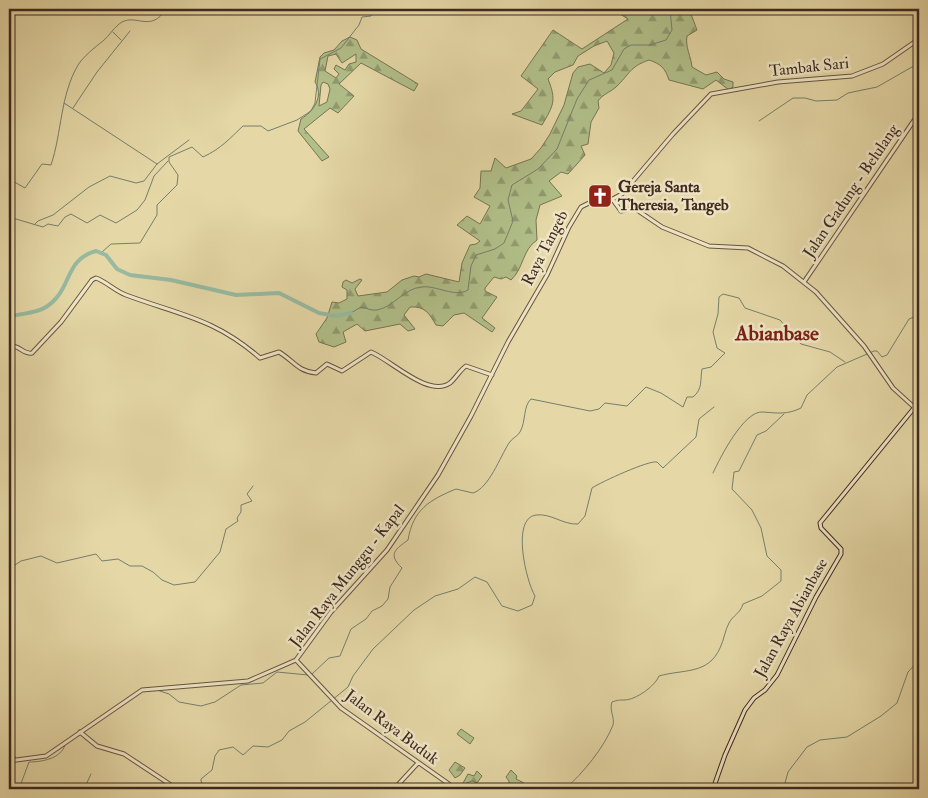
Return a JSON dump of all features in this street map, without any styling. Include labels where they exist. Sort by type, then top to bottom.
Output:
[{"type":"street","name":"Tambak Sari","points":[[613,200],[626,190],[710,95],[783,81],[852,76],[883,64],[918,41]]},
{"type":"street","name":"Jalan Gadung - Belulang","points":[[804,282],[919,114]]},
{"type":"street","points":[[613,200],[622,211],[634,208],[661,227],[706,244],[748,248],[759,252],[804,282],[815,290],[869,353],[893,388],[914,408]]},
{"type":"street","name":"Raya Tangeb","points":[[485,390],[508,342],[547,275],[578,211],[586,204],[613,200]]},
{"type":"street","points":[[9,346],[32,353],[61,322],[92,280],[96,278],[126,295],[205,322],[237,339],[260,358],[279,352],[294,366],[313,373],[327,364],[342,371],[371,352],[398,368],[406,376],[438,386],[450,382],[466,366],[492,375]]},
{"type":"street","name":"Jalan Raya Munggu - Kapal","points":[[9,761],[42,758],[142,690],[248,681],[296,660],[334,608],[375,565],[391,544],[452,452],[485,390]]},
{"type":"street","name":"Jalan Raya Abianbase","points":[[713,789],[731,741],[750,704],[777,675],[817,595],[839,558],[841,549],[821,528],[820,523],[919,402]]},
{"type":"street","name":"Jalan Raya Buduk","points":[[296,660],[338,705],[456,789]]},
{"type":"street","points":[[80,732],[97,746],[124,754],[177,789]]},
{"type":"street","points":[[9,755],[15,760]]},
{"type":"street","points":[[9,755],[9,761]]},
{"type":"street","points":[[394,789],[418,763]]},
{"type":"green space","points":[[612,9],[689,9],[697,30],[687,36],[692,67],[706,75],[717,72],[724,79],[733,82],[733,87],[729,90],[716,80],[703,89],[669,80],[662,67],[649,60],[633,68],[616,87],[598,101],[599,108],[591,122],[588,144],[581,146],[585,155],[568,174],[561,172],[549,181],[562,196],[540,205],[536,220],[537,240],[528,249],[511,280],[506,277],[501,279],[494,277],[485,288],[485,291],[497,297],[482,318],[495,328],[492,332],[464,313],[454,315],[443,326],[436,325],[429,314],[423,309],[410,307],[404,315],[415,329],[408,331],[400,324],[365,331],[357,324],[343,332],[346,342],[334,347],[319,342],[316,334],[327,318],[332,302],[339,303],[347,299],[347,290],[342,287],[343,282],[346,280],[352,283],[360,279],[362,280],[355,289],[358,296],[387,292],[402,280],[426,274],[459,282],[462,263],[470,245],[480,241],[457,225],[467,216],[480,224],[490,206],[474,197],[480,188],[481,171],[491,171],[495,158],[506,168],[531,159],[550,134],[564,105],[573,73],[578,67],[590,64],[604,73],[611,65],[614,53],[607,41],[594,46],[578,56],[573,65],[555,72],[548,79],[553,98],[549,113],[542,125],[512,114],[521,111],[538,89],[521,76],[553,30],[582,49],[628,19]]},
{"type":"green space","points":[[350,37],[357,40],[361,49],[418,84],[414,91],[361,63],[339,84],[354,96],[338,113],[330,108],[304,129],[329,157],[322,161],[298,131],[301,119],[310,112],[318,98],[318,87],[315,82],[320,57],[324,53],[334,50],[342,41]],"holes":[[[336,54],[342,63],[356,54],[356,62],[349,64],[345,70],[336,65],[334,69],[339,74],[336,78],[325,71],[328,56]],[[323,82],[328,84],[330,89],[327,102],[319,106]]]},
{"type":"green space","points":[[461,729],[474,738],[470,744],[457,734]]},
{"type":"green space","points":[[455,762],[465,768],[455,778],[449,770]]},
{"type":"green space","points":[[511,770],[517,776],[516,779],[524,783],[520,789],[509,789],[509,781],[506,777]]},
{"type":"green space","points":[[477,771],[482,776],[477,783],[472,781],[462,785],[468,774],[474,776]]},
{"type":"waterway","points":[[9,179],[25,188],[42,164],[51,165],[64,102],[72,77],[83,59],[122,22],[128,20],[149,22],[155,20],[166,9]]},
{"type":"waterway","points":[[102,252],[111,244],[140,243],[157,215],[157,205],[177,185],[178,175],[169,162],[169,157],[192,147],[203,157],[220,147],[243,126],[261,126],[268,131],[297,120],[311,111],[315,103],[320,59],[341,48],[359,25],[362,17],[371,16],[374,9]]},
{"type":"waterway","points":[[351,313],[361,307],[373,310],[383,308],[416,288],[427,287],[457,293],[468,290],[471,266],[476,255],[495,249],[504,243],[513,221],[508,200],[512,185],[538,169],[557,149],[577,99],[589,80],[612,70],[624,49],[631,45],[650,45],[666,40],[672,30],[670,9]]},
{"type":"waterway","points":[[73,108],[97,72],[130,31]]},
{"type":"waterway","points":[[113,32],[121,40]]},
{"type":"waterway","points":[[759,121],[793,98],[805,98],[816,101],[837,100],[848,93],[877,87],[919,63]]},
{"type":"waterway","points":[[64,103],[157,164]]},
{"type":"waterway","points":[[34,225],[38,221],[53,215],[89,187],[110,176],[136,183],[144,181],[157,164],[189,140]]},
{"type":"waterway","points":[[9,217],[43,227],[48,224],[58,226],[65,217],[71,214],[87,223],[100,215],[116,223],[137,210],[145,200],[154,176],[168,161]]},
{"type":"waterway","points":[[9,317],[37,311],[46,307],[61,292],[78,261],[85,255],[96,251],[106,255],[117,269],[130,275],[171,280],[236,295],[279,293],[319,313],[336,316],[351,313]]},
{"type":"waterway","points":[[312,674],[329,658],[340,656],[351,629],[366,619],[372,611],[382,606],[388,599],[390,587],[402,568],[395,559],[395,552],[408,540],[414,521],[424,507],[438,497],[456,489],[473,493],[479,490],[489,479],[509,443],[520,432],[528,402],[531,399],[590,411],[599,409],[605,403],[627,406],[646,387],[661,393],[683,407],[687,397],[693,397],[698,391],[702,369],[711,367],[725,353],[717,348],[713,332],[718,314],[719,297],[723,294],[739,298],[745,308],[780,320],[801,344],[830,352],[845,362]]},
{"type":"waterway","points":[[713,473],[741,426],[756,413],[787,413],[801,408],[807,395],[837,367],[874,351],[877,351],[882,357],[887,355],[909,319],[914,317],[919,320]]},
{"type":"waterway","points":[[202,789],[201,779],[212,770],[215,756],[219,750],[233,747],[243,755],[253,746],[268,747],[282,740],[289,731],[305,722],[348,687],[353,676],[373,649],[414,610],[435,596],[458,589],[475,577],[487,582],[502,606],[518,611],[532,605],[535,596],[525,565],[522,538],[528,519],[541,515],[567,523],[578,524],[585,516],[592,488],[652,462],[657,462],[663,468],[696,437],[699,419],[714,407]]},
{"type":"waterway","points":[[565,789],[592,760],[609,734],[613,725],[612,702],[634,698],[654,684],[659,676],[694,670],[709,663],[720,648],[729,623],[743,604],[762,596],[781,581],[781,570],[767,556],[761,528],[752,510],[732,489],[734,472],[739,471],[757,435],[766,431],[784,414]]},
{"type":"waterway","points":[[9,569],[21,561],[41,556],[57,563],[96,554],[102,561],[118,559],[130,566],[142,566],[162,580],[174,585],[195,582],[220,552],[226,529],[238,521],[237,518],[241,512],[241,505],[252,501],[247,494],[253,486]]},
{"type":"waterway","points":[[787,789],[785,783],[788,772],[807,747],[820,740],[847,737],[881,716],[897,703],[908,672],[919,660]]},
{"type":"waterway","points":[[157,690],[169,694],[179,702],[201,706],[215,702],[241,685],[263,683],[277,672],[308,675]]},
{"type":"waterway","points":[[19,789],[29,762],[55,757],[63,750],[65,745]]},
{"type":"waterway","points":[[84,789],[91,774]]},
{"type":"place","name":"Gereja Santa Theresia, Tangeb","points":[[600,196]]},
{"type":"district","name":"Abianbase","points":[[777,333]]}]
